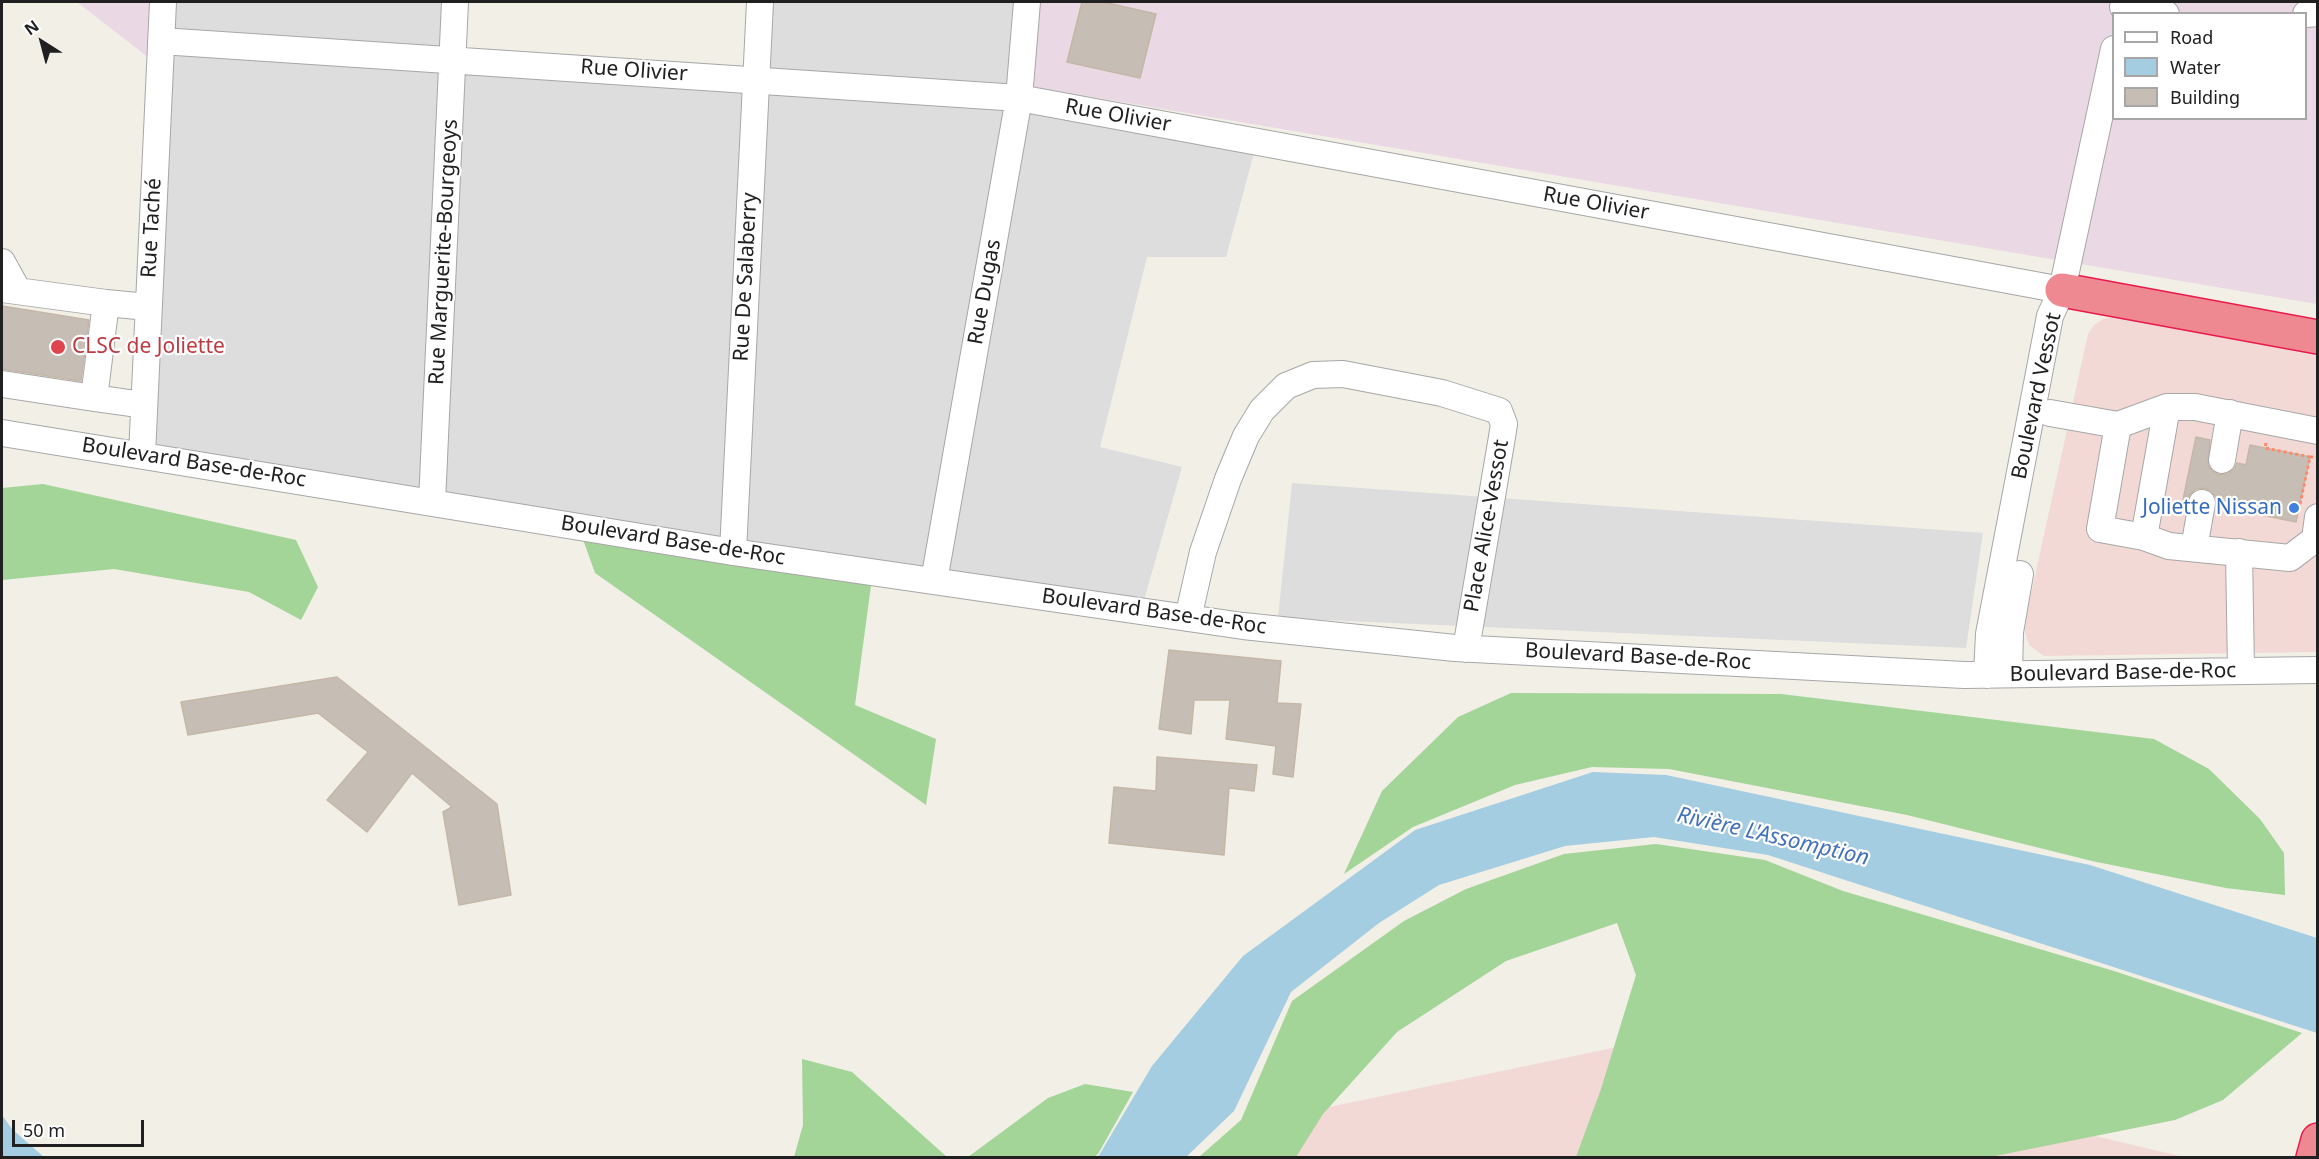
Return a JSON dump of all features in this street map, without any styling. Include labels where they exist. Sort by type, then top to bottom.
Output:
[{"type":"highway","points":[[2062,290],[2318,337]]},
{"type":"highway","points":[[2313,1158],[2318,1140]]},
{"type":"street","name":"Rue Taché","points":[[142,455],[163,2]]},
{"type":"street","name":"Rue Marguerite-Bourgeoys","points":[[432,502],[455,2]]},
{"type":"street","name":"Rue De Salaberry","points":[[733,552],[760,2]]},
{"type":"street","name":"Rue Dugas","points":[[934,580],[1019,98],[1027,2]]},
{"type":"street","points":[[2120,7],[2153,12]]},
{"type":"street","name":"Rue Olivier","points":[[161,41],[1019,98],[2062,290]]},
{"type":"street","points":[[2062,290],[2112,58]]},
{"type":"street","points":[[2,262],[10,290],[148,307]]},
{"type":"street","name":"Boulevard Vessot","points":[[1998,674],[2012,616],[2068,318],[2062,290]]},
{"type":"street","name":"Boulevard Vessot","points":[[1998,674],[1989,634],[2050,316],[2062,290]]},
{"type":"street","points":[[94,398],[106,303]]},
{"type":"street","name":"Place Alice-Vessot","points":[[1188,618],[1203,552],[1228,479],[1246,436],[1262,410],[1286,386],[1313,375],[1343,374],[1442,393],[1499,411],[1504,424],[1466,649]]},
{"type":"street","points":[[2,384],[144,405]]},
{"type":"street","points":[[2050,413],[2118,425],[2167,406],[2195,406],[2318,431]]},
{"type":"street","points":[[2144,537],[2167,406]]},
{"type":"street","points":[[2222,460],[2230,413]]},
{"type":"street","points":[[2118,425],[2100,529],[2144,537],[2169,546],[2290,558],[2315,539],[2308,512]]},
{"type":"street","name":"Boulevard Base-de-Roc","points":[[2,433],[733,552],[1243,626],[1466,649],[1918,673],[2318,670]]},
{"type":"street","points":[[2194,548],[2202,503]]},
{"type":"street","points":[[2239,552],[2241,671]]},
{"type":"path","points":[[2265,448],[2318,457]]},
{"type":"path","points":[[2308,512],[2310,457]]},
{"type":"shaded area","points":[[77,2],[152,2],[149,58]]},
{"type":"shaded area","points":[[154,2],[456,2],[453,59],[755,78],[760,2],[1025,2],[1015,99],[1257,142],[1226,257],[1147,257],[1100,447],[1182,467],[1138,621],[144,459]]},
{"type":"shaded area","points":[[1039,2],[2317,2],[2317,304],[1033,87]]},
{"type":"shaded area","points":[[2132,317],[2317,356],[2317,652],[2044,656],[2029,645],[2025,632],[2026,617],[2088,334],[2094,325],[2103,319]]},
{"type":"shaded area","points":[[1292,483],[1983,533],[1966,648],[1278,618]]},
{"type":"shaded area","points":[[1670,1036],[2184,1157],[1275,1158],[1310,1111]]},
{"type":"green space","points":[[43,484],[296,540],[318,587],[301,620],[249,592],[114,569],[2,580],[2,488]]},
{"type":"green space","points":[[580,531],[872,578],[855,705],[936,739],[926,805],[595,573]]},
{"type":"green space","points":[[1511,693],[1781,694],[2154,739],[2209,769],[2260,819],[2284,853],[2285,895],[2226,888],[2092,861],[1907,815],[1669,769],[1592,767],[1515,785],[1413,827],[1344,874],[1382,791],[1458,717]]},
{"type":"green space","points":[[1656,844],[1765,860],[1843,891],[2114,971],[2302,1033],[2223,1100],[2175,1120],[1990,1157],[1576,1157],[1601,1089],[1636,975],[1617,923],[1506,961],[1397,1032],[1323,1114],[1296,1157],[1199,1157],[1241,1120],[1292,1001],[1404,921],[1466,889],[1564,854]]},
{"type":"green space","points":[[802,1059],[852,1072],[947,1157],[794,1157],[803,1125]]},
{"type":"green space","points":[[1085,1084],[1133,1092],[1098,1154],[1094,1157],[968,1157],[1048,1098]]},
{"type":"water","name":"Rivière L'Assomption","points":[[1593,772],[1666,775],[2090,865],[2317,938],[2317,1033],[1768,855],[1654,837],[1565,846],[1439,885],[1379,923],[1291,992],[1234,1111],[1186,1157],[1098,1157],[1152,1066],[1243,956],[1415,830]]},
{"type":"water","points":[[2,1115],[12,1129],[44,1157],[2,1157]]},
{"type":"building","points":[[1082,2],[1103,2],[1156,14],[1140,78],[1067,62]]},
{"type":"building","name":"CLSC de Joliette","points":[[2,306],[89,320],[81,381],[2,369]]},
{"type":"building","points":[[2196,437],[2210,440],[2208,465],[2219,475],[2228,474],[2237,463],[2246,465],[2250,445],[2310,457],[2296,522],[2217,506],[2216,497],[2205,488],[2196,489],[2187,501],[2183,500]]},
{"type":"building","points":[[1169,650],[1281,661],[1277,703],[1301,704],[1293,777],[1273,774],[1276,746],[1226,739],[1230,700],[1194,700],[1191,734],[1159,729]]},
{"type":"building","points":[[337,677],[497,804],[511,895],[459,905],[443,812],[452,807],[412,773],[367,832],[327,800],[368,752],[318,713],[188,735],[181,702]]},
{"type":"building","points":[[1157,757],[1257,765],[1254,791],[1229,788],[1224,855],[1109,843],[1114,787],[1156,791]]},
{"type":"place","name":"CLSC de Joliette","points":[[58,347]]},
{"type":"place","name":"Joliette Nissan","points":[[2294,508]]}]
